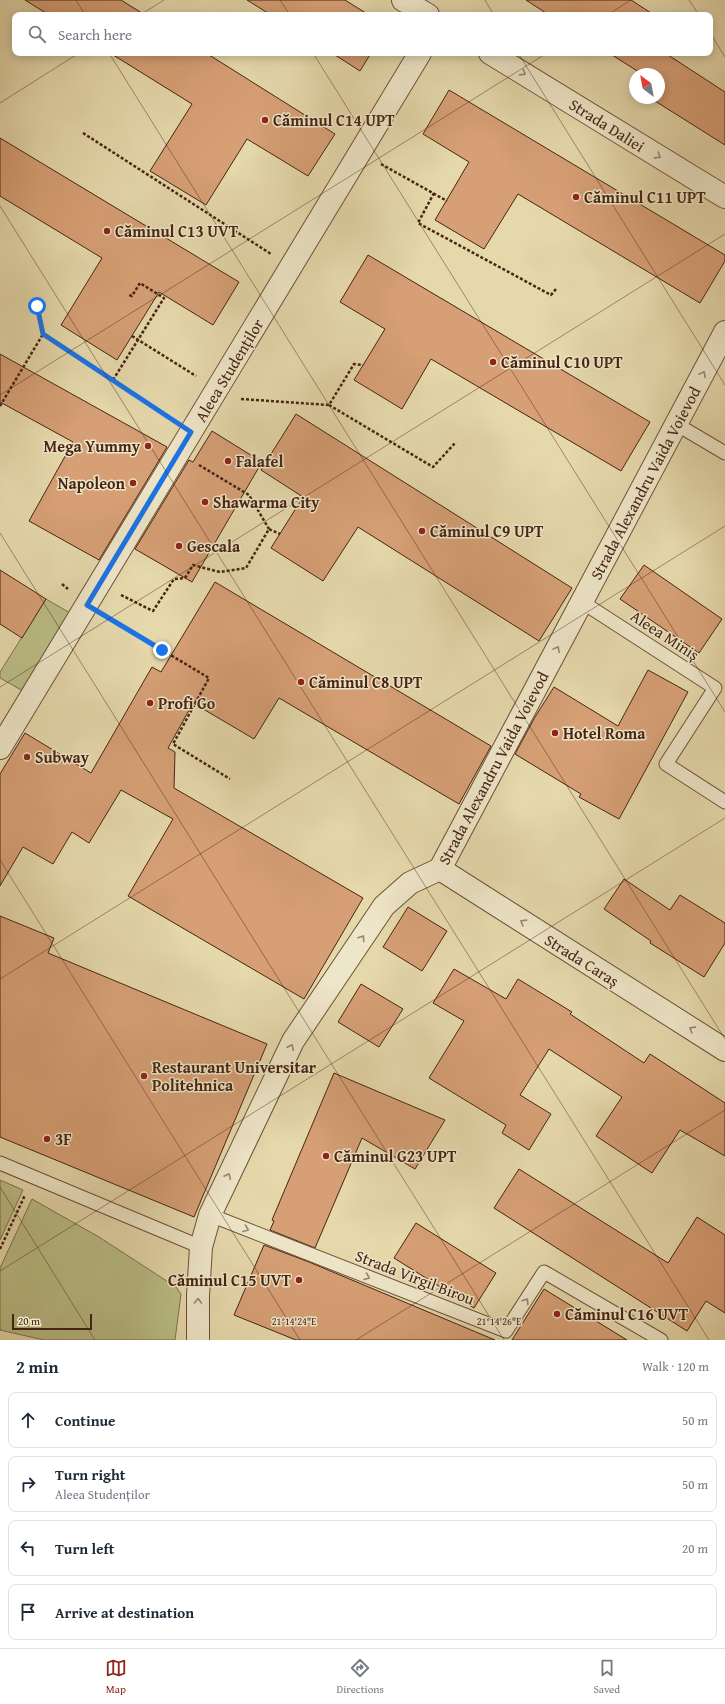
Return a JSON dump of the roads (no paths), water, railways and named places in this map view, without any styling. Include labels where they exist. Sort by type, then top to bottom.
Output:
[{"type":"street","points":[[403,0],[423,12]]},
{"type":"street","name":"Aleea Studenților","points":[[0,748],[418,56]]},
{"type":"street","name":"Strada Daliei","points":[[495,56],[725,197]]},
{"type":"street","name":"Strada Alexandru Vaida Voievod","points":[[198,1340],[198,1296],[201,1247],[210,1215],[293,1041],[384,906],[410,883],[440,869],[725,332]]},
{"type":"street","name":"Strada Caraș","points":[[440,869],[725,1050]]},
{"type":"lane","points":[[676,424],[725,453]]},
{"type":"lane","name":"Aleea Miniș","points":[[582,602],[715,688],[666,764],[725,802]]},
{"type":"lane","points":[[0,1163],[201,1247]]},
{"type":"lane","name":"Strada Virgil Birou","points":[[210,1215],[506,1331],[544,1272],[660,1340]]},
{"type":"place","name":"Căminul C14 UPT","points":[[265,120]]},
{"type":"place","name":"Căminul C11 UPT","points":[[576,197]]},
{"type":"place","name":"Căminul C13 UVT","points":[[107,231]]},
{"type":"place","name":"Căminul C10 UPT","points":[[493,362]]},
{"type":"place","name":"Mega Yummy","points":[[148,446]]},
{"type":"place","name":"Falafel","points":[[228,461]]},
{"type":"place","name":"Napoleon","points":[[133,483]]},
{"type":"place","name":"Shawarma City","points":[[205,502]]},
{"type":"place","name":"Căminul C9 UPT","points":[[422,531]]},
{"type":"place","name":"Gescala","points":[[179,546]]},
{"type":"place","name":"Căminul C8 UPT","points":[[301,682]]},
{"type":"place","name":"Profi Go","points":[[150,703]]},
{"type":"place","name":"Hotel Roma","points":[[555,733]]},
{"type":"place","name":"Subway","points":[[27,757]]},
{"type":"place","name":"Restaurant Universitar Politehnica","points":[[144,1076]]},
{"type":"place","name":"3F","points":[[47,1139]]},
{"type":"place","name":"Căminul G23 UPT","points":[[326,1156]]},
{"type":"place","name":"Căminul C15 UVT","points":[[299,1280]]},
{"type":"place","name":"Căminul C16 UVT","points":[[557,1314]]}]
